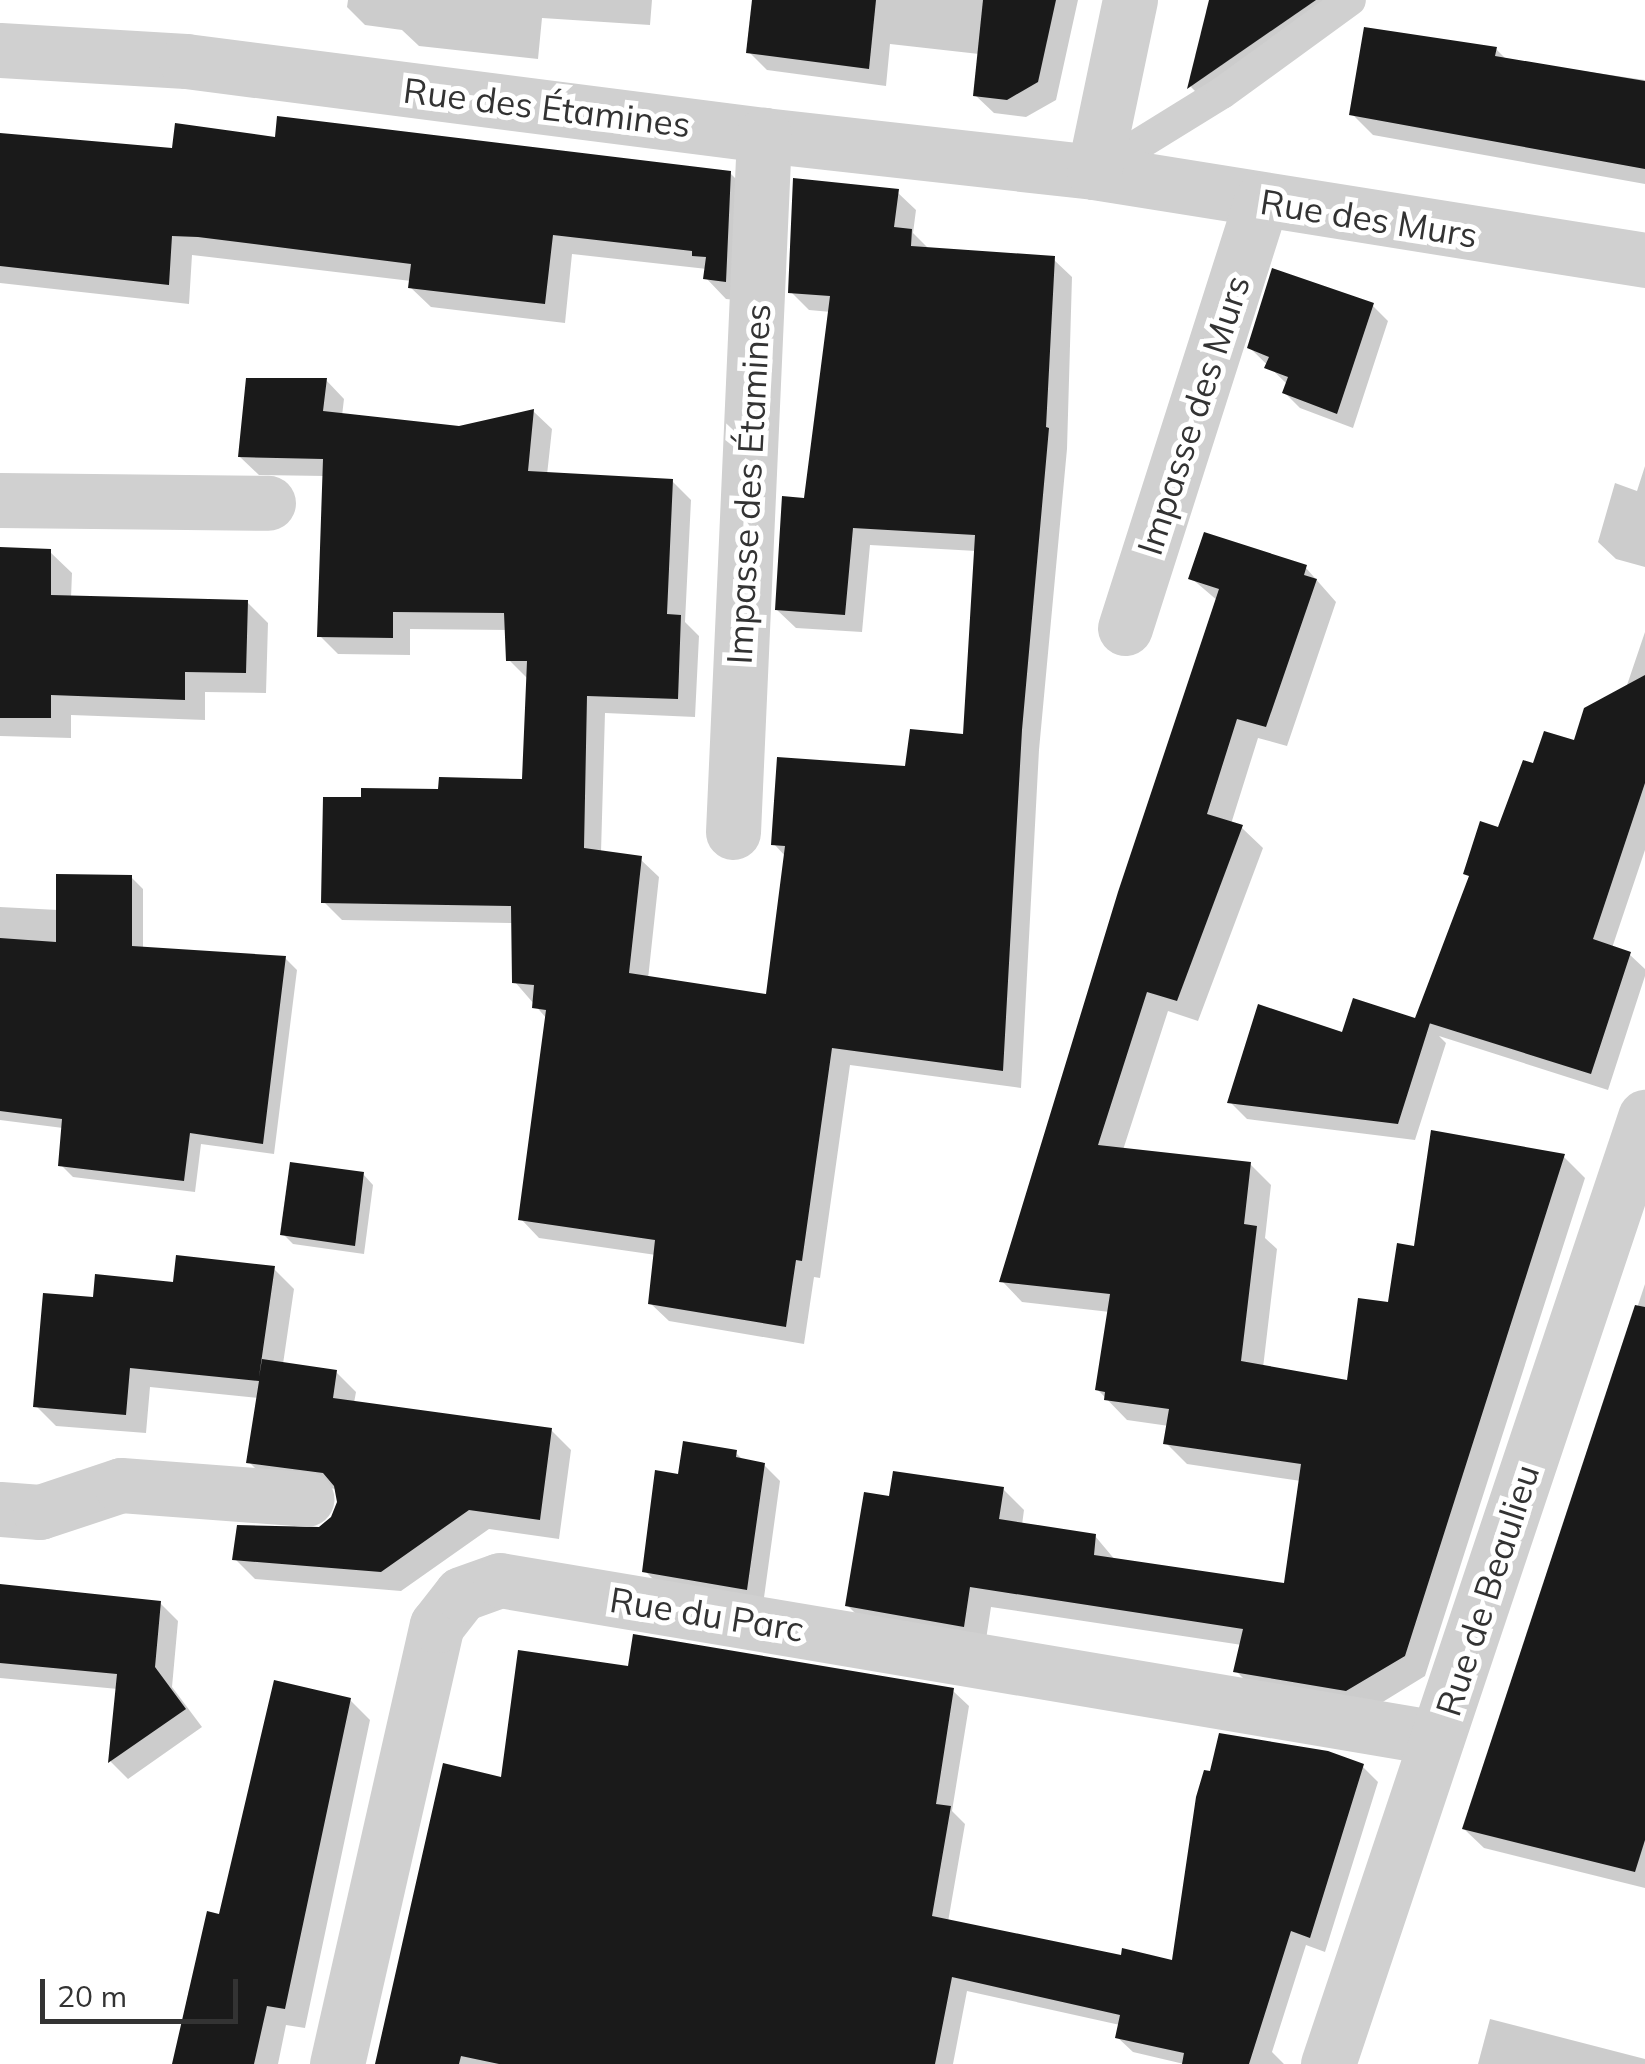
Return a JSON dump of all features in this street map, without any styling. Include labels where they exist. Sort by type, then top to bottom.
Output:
[{"type":"street","points":[[1094,172],[1130,0]]},
{"type":"street","name":"Rue des Étamines","points":[[0,50],[186,61],[764,136],[1094,172]]},
{"type":"street","name":"Impasse des Étamines","points":[[733,832],[764,136]]},
{"type":"street","name":"Rue des Murs","points":[[1094,172],[1645,260]]},
{"type":"street","name":"Impasse des Murs","points":[[1125,628],[1261,201]]},
{"type":"street","points":[[0,500],[268,503]]},
{"type":"street","name":"Rue de Beaulieu","points":[[1328,2064],[1645,1117]]},
{"type":"street","points":[[0,1510],[40,1512],[121,1485],[306,1499]]},
{"type":"street","name":"Rue du Parc","points":[[337,2064],[437,1625],[460,1594],[500,1580],[1437,1738]]},
{"type":"lane","points":[[1094,172],[1222,93],[1350,0]]},
{"type":"building","points":[[752,0],[876,0],[869,69],[746,53]]},
{"type":"building","points":[[983,0],[1056,0],[1038,82],[1007,100],[973,96]]},
{"type":"building","points":[[1209,0],[1316,0],[1187,89]]},
{"type":"building","points":[[1364,27],[1497,47],[1495,56],[1645,81],[1645,169],[1349,115]]},
{"type":"building","points":[[277,116],[731,171],[726,282],[703,279],[706,257],[692,256],[692,251],[553,235],[545,304],[408,288],[411,264],[198,237],[172,236],[169,285],[0,266],[0,133],[172,148],[175,123],[275,137]]},
{"type":"building","points":[[793,178],[899,189],[894,227],[912,229],[911,246],[1055,256],[1046,427],[1049,428],[1022,730],[1003,1071],[832,1048],[802,1261],[796,1260],[786,1327],[648,1304],[655,1240],[518,1220],[546,1010],[532,1008],[534,985],[512,983],[511,906],[321,903],[323,797],[361,797],[361,788],[438,789],[439,777],[522,779],[527,661],[506,661],[504,613],[393,612],[393,638],[317,637],[323,459],[238,457],[246,378],[327,378],[323,411],[459,426],[534,409],[528,471],[673,479],[667,614],[681,615],[678,699],[587,696],[584,848],[642,856],[629,973],[766,994],[785,846],[771,845],[777,757],[905,766],[910,729],[963,734],[975,535],[853,528],[845,615],[775,610],[782,496],[804,498],[830,296],[788,293]]},
{"type":"building","points":[[1272,268],[1374,303],[1337,414],[1282,393],[1288,377],[1264,368],[1269,357],[1247,348]]},
{"type":"building","points":[[1204,532],[1307,565],[1304,575],[1317,579],[1266,727],[1237,719],[1207,814],[1243,825],[1177,1001],[1147,992],[1098,1145],[1251,1162],[1244,1224],[1257,1226],[1241,1361],[1347,1380],[1358,1298],[1388,1302],[1397,1243],[1414,1246],[1431,1130],[1565,1154],[1405,1656],[1346,1691],[1233,1672],[1243,1629],[970,1587],[964,1627],[845,1606],[864,1492],[889,1496],[893,1471],[1004,1487],[999,1519],[1096,1534],[1094,1555],[1284,1583],[1301,1464],[1163,1444],[1169,1409],[1104,1400],[1105,1392],[1095,1390],[1110,1294],[999,1282],[1118,892],[1219,589],[1188,579]]},
{"type":"building","points":[[0,547],[51,549],[51,595],[248,600],[246,673],[185,672],[185,700],[51,695],[51,718],[0,718]]},
{"type":"building","points":[[1645,675],[1645,783],[1593,939],[1631,952],[1591,1074],[1430,1023],[1398,1124],[1227,1103],[1258,1004],[1342,1032],[1353,998],[1415,1018],[1469,876],[1463,874],[1480,821],[1498,827],[1523,760],[1533,763],[1544,731],[1574,740],[1584,708]]},
{"type":"building","points":[[56,874],[132,875],[132,946],[286,956],[263,1144],[190,1133],[184,1181],[58,1166],[62,1119],[0,1111],[0,938],[56,942]]},
{"type":"building","points":[[290,1162],[364,1172],[355,1246],[280,1235]]},
{"type":"building","points":[[176,1255],[275,1266],[259,1377],[262,1359],[337,1370],[333,1398],[552,1428],[540,1520],[469,1510],[381,1572],[232,1560],[237,1525],[319,1527],[331,1517],[337,1502],[334,1486],[323,1473],[246,1463],[259,1381],[130,1368],[126,1415],[33,1407],[43,1293],[93,1297],[95,1274],[173,1282]]},
{"type":"building","points":[[1635,1305],[1645,1307],[1645,1840],[1635,1872],[1462,1829]]},
{"type":"building","points":[[683,1441],[737,1450],[736,1457],[765,1463],[747,1590],[642,1572],[655,1470],[678,1474]]},
{"type":"building","points":[[0,1584],[161,1601],[155,1667],[186,1709],[108,1763],[117,1674],[0,1663]]},
{"type":"building","points":[[633,1634],[954,1688],[936,1804],[951,1806],[932,1916],[1121,1955],[1122,1948],[1172,1960],[1196,1797],[1204,1770],[1210,1771],[1219,1733],[1328,1751],[1364,1764],[1310,1938],[1291,1931],[1249,2064],[1182,2064],[1184,2053],[1115,2038],[1120,2015],[952,1977],[935,2064],[499,2064],[461,2056],[459,2064],[375,2064],[443,1763],[501,1777],[518,1650],[628,1666]]},
{"type":"building","points":[[274,1680],[351,1698],[285,2009],[267,2006],[254,2064],[172,2064],[207,1911],[219,1914]]}]
